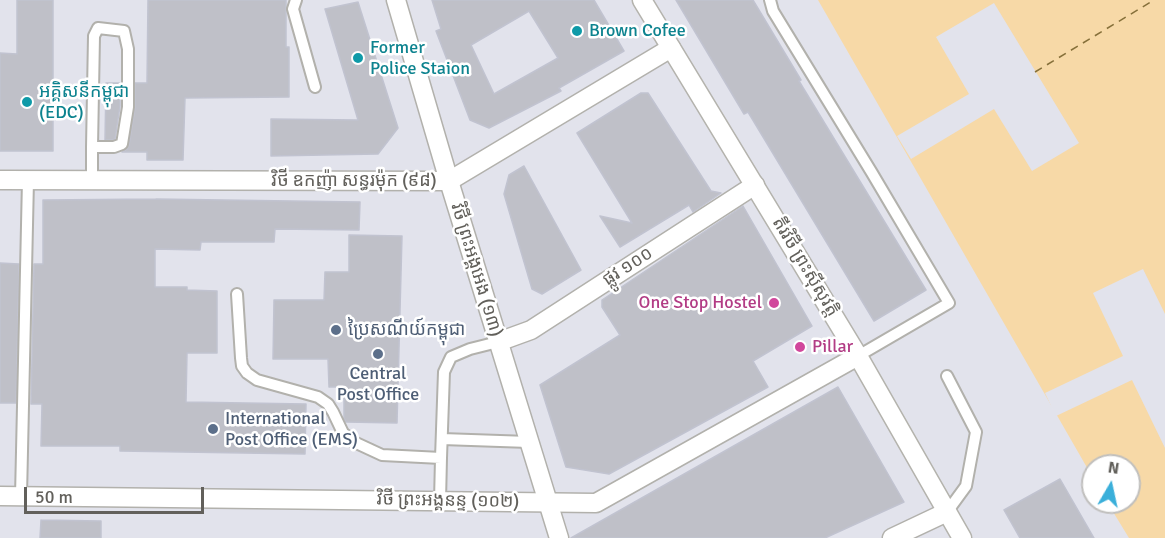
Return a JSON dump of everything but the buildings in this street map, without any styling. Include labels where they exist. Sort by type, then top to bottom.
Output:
[{"type":"street","name":"វិថី ព្រះអង្គអេង (១៣)","points":[[396,0],[448,181],[559,538]]},
{"type":"street","name":"តីរវិថី ព្រះស៊ីសុវត្តិ","points":[[642,0],[858,356],[962,538]]},
{"type":"street","name":"វិថី ឧកញ៉ា សន្ធរម៉ុក (៩៨)","points":[[0,180],[448,181],[671,48]]},
{"type":"street","name":"ផ្លូវ ១០០","points":[[498,342],[531,330],[755,185]]},
{"type":"street","name":"វិថី ព្រះអង្គនន្ទ (១០២)","points":[[0,496],[596,503],[858,356]]},
{"type":"street","points":[[892,538],[947,512]]},
{"type":"lane","points":[[296,0],[293,9],[315,87]]},
{"type":"lane","points":[[770,0],[773,11],[949,303],[858,356]]},
{"type":"lane","points":[[92,147],[114,147],[122,144],[128,107],[128,49],[124,31],[98,28],[94,36],[92,147],[92,180]]},
{"type":"lane","points":[[21,496],[28,180]]},
{"type":"lane","points":[[237,294],[241,358],[247,374],[257,380],[318,397],[328,404],[343,433],[354,442],[382,455],[441,458]]},
{"type":"lane","points":[[440,501],[444,372],[451,357],[470,349],[498,342]]},
{"type":"lane","points":[[947,376],[976,432],[966,486],[947,512]]},
{"type":"lane","points":[[442,439],[529,442]]},
{"type":"shaded area","points":[[818,0],[1165,0],[1165,538],[1129,538],[1114,514],[1141,514],[1141,454],[1081,454],[1081,457]]},
{"type":"pier","points":[[994,3],[1079,143],[1032,171],[994,109],[911,159],[897,136],[969,94],[936,37]]},
{"type":"pier","points":[[1143,269],[1165,314],[1165,448],[1132,380],[1056,416],[1045,393],[1123,356],[1093,293]]},
{"type":"ferry route","points":[[1035,72],[1154,0]]},
{"type":"place","name":"Brown Cofee","points":[[577,31]]},
{"type":"place","name":"Former Police Staion","points":[[358,58]]},
{"type":"place","name":"អគ្គិសនីកម្ពុជា (EDC)","points":[[27,102]]},
{"type":"place","name":"One Stop Hostel","points":[[774,303]]},
{"type":"place","name":"ប្រៃសណីយ៍កម្ពុជា","points":[[336,330]]},
{"type":"place","name":"Pillar","points":[[800,347]]},
{"type":"place","name":"Central Post Office","points":[[378,354]]},
{"type":"place","name":"International Post Office (EMS)","points":[[213,429]]}]
